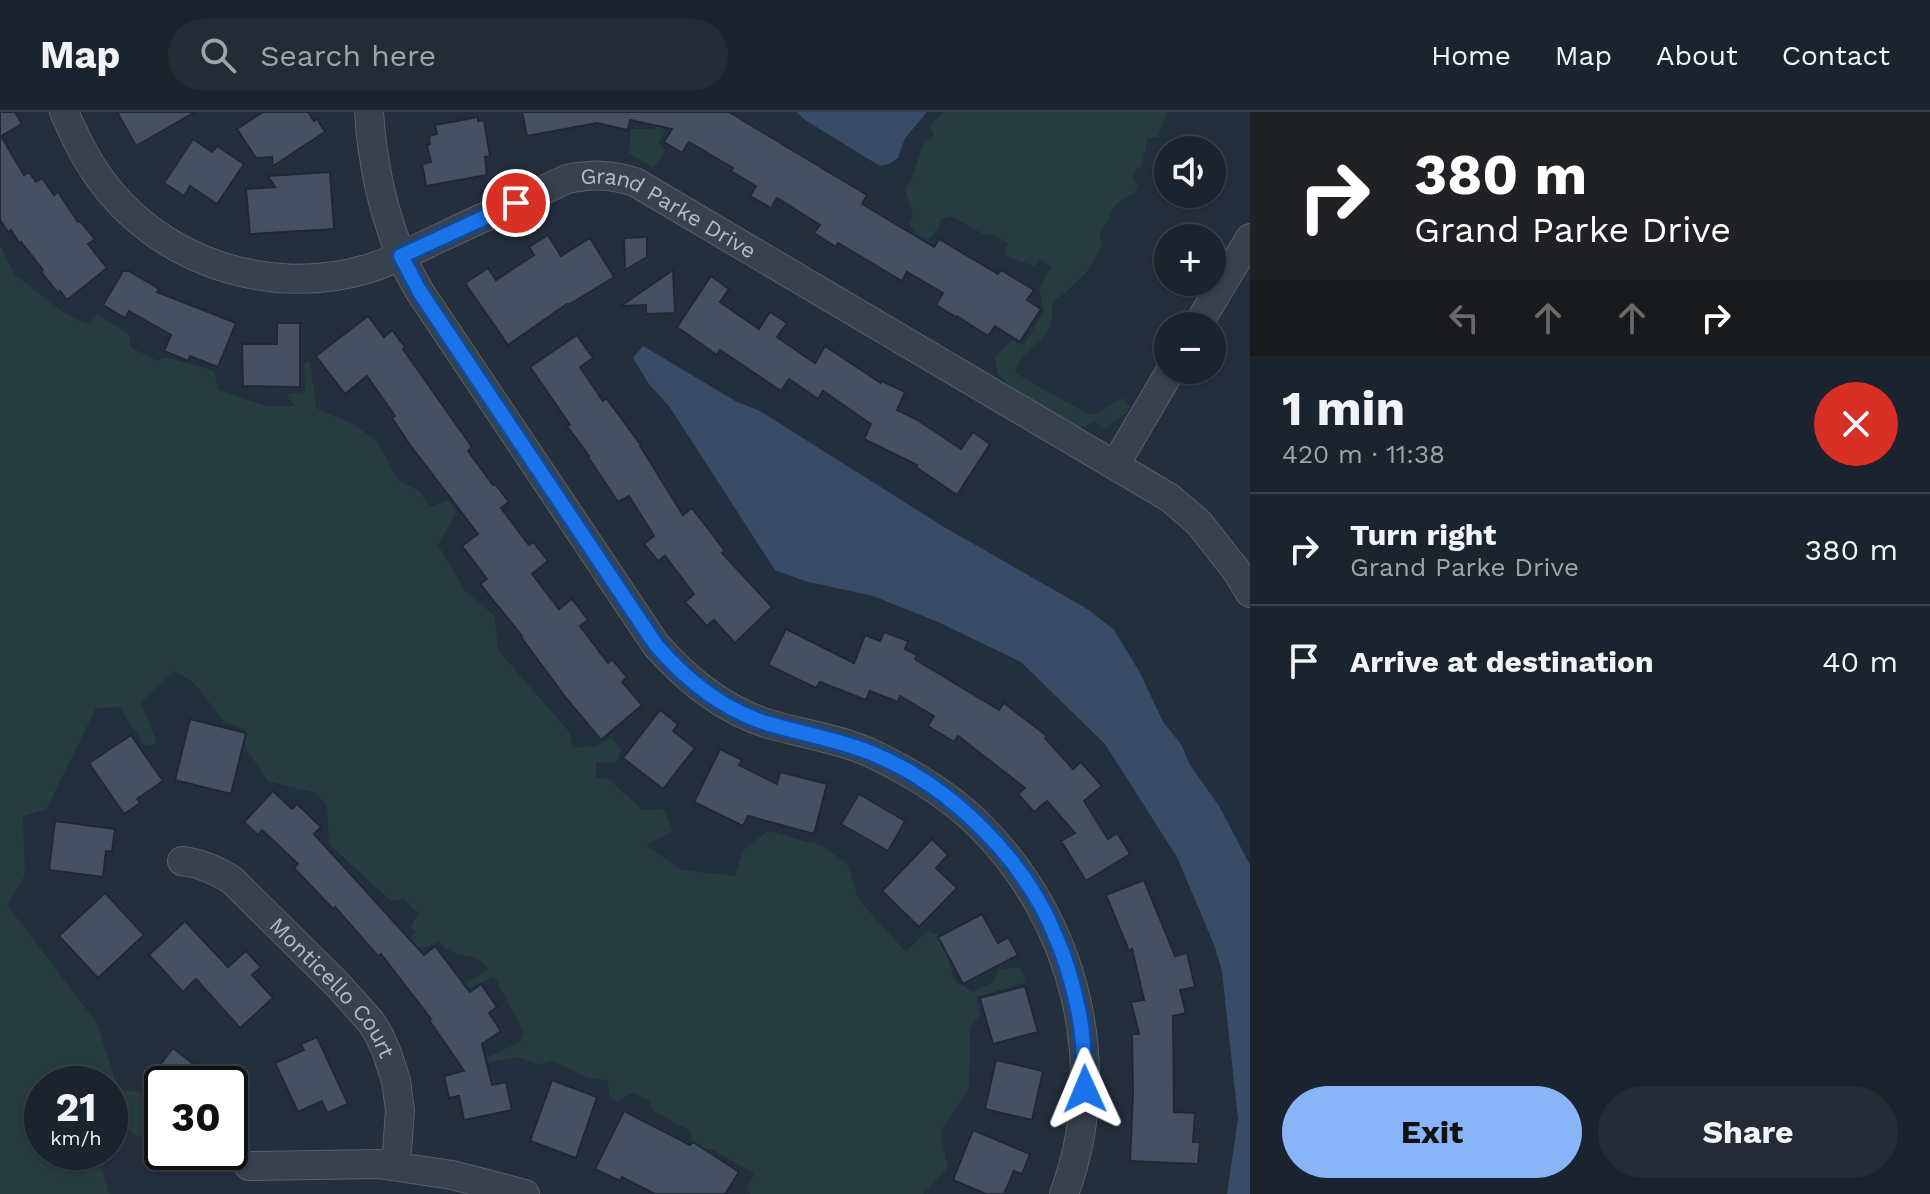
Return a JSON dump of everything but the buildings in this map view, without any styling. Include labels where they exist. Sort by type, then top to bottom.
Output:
[{"type":"street","name":"Grand Parke Drive","points":[[64,112],[98,177],[135,218],[164,240],[196,257],[229,270],[263,277],[298,279],[334,276],[368,268],[401,256],[567,179],[612,175],[635,182],[1170,498],[1199,523],[1250,593]]},
{"type":"street","points":[[369,112],[370,135],[386,214],[401,256],[420,292],[656,645],[677,669],[705,693],[737,711],[767,723],[846,744],[916,776],[978,824],[1006,855],[1035,896],[1066,962],[1078,1007],[1084,1048],[1085,1089],[1080,1135],[1064,1194]]},
{"type":"street","points":[[1205,312],[1250,238]]},
{"type":"street","points":[[1115,465],[1163,384]]},
{"type":"street","name":"Monticello Court","points":[[182,861],[214,869],[232,880],[371,1022],[387,1053],[396,1081],[400,1110],[396,1166]]},
{"type":"street","points":[[249,1166],[378,1164],[452,1175],[525,1194]]},
{"type":"green space","points":[[678,112],[658,142],[665,151],[653,168],[629,153],[631,129],[654,129]]},
{"type":"green space","points":[[945,112],[1167,112],[1158,136],[1148,138],[1141,167],[1136,169],[1133,178],[1138,185],[1134,193],[1116,204],[1100,234],[1101,248],[1085,274],[1053,301],[1051,325],[1043,338],[1019,361],[1015,373],[1086,413],[1097,415],[1118,399],[1124,399],[1130,407],[1126,413],[1104,429],[1095,422],[1079,428],[1014,390],[998,374],[995,357],[1012,340],[1024,345],[1044,311],[1039,290],[1051,267],[1041,259],[1034,266],[1004,255],[1008,243],[991,234],[985,235],[951,216],[941,219],[937,230],[927,240],[916,234],[909,224],[913,216],[905,188],[911,181],[924,141],[934,133],[931,124]]},
{"type":"green space","points":[[0,245],[14,274],[63,312],[86,324],[98,315],[129,334],[130,347],[158,361],[166,357],[214,371],[218,390],[266,406],[295,406],[286,394],[305,392],[304,364],[310,361],[316,408],[353,424],[378,442],[397,479],[420,492],[430,507],[448,500],[457,511],[438,545],[466,592],[495,616],[498,650],[570,733],[572,748],[596,746],[611,737],[621,750],[615,763],[596,762],[596,777],[610,780],[642,810],[664,809],[673,831],[646,845],[681,870],[735,876],[743,850],[768,831],[823,846],[848,865],[858,899],[906,952],[927,931],[940,935],[952,960],[949,963],[955,981],[973,992],[993,982],[999,969],[1021,967],[1026,983],[976,997],[980,1015],[970,1028],[969,1089],[940,1132],[948,1168],[923,1194],[751,1194],[747,1190],[754,1173],[711,1149],[704,1152],[692,1143],[690,1131],[652,1110],[649,1101],[634,1092],[617,1101],[610,1098],[607,1080],[588,1078],[550,1060],[538,1065],[519,1057],[486,1063],[484,1059],[520,1042],[524,1033],[494,976],[436,1006],[437,1000],[488,969],[477,959],[450,951],[438,941],[423,948],[407,942],[415,932],[411,926],[419,914],[404,899],[391,901],[329,844],[327,806],[316,793],[268,781],[246,749],[244,729],[224,722],[194,683],[174,671],[141,703],[157,743],[145,746],[119,707],[96,708],[46,810],[23,816],[25,875],[7,905],[97,1023],[110,1066],[24,1066],[24,1170],[101,1170],[109,1194],[0,1194]]},
{"type":"green space","points":[[128,1091],[144,1095],[144,1138],[136,1136],[128,1129]]},
{"type":"water","points":[[797,112],[927,112],[905,138],[898,158],[880,166]]},
{"type":"water","points":[[643,346],[737,402],[760,411],[944,527],[1089,610],[1114,630],[1139,671],[1163,722],[1181,744],[1190,765],[1219,806],[1250,865],[1250,1194],[1227,1194],[1238,1119],[1222,971],[1215,947],[1177,857],[1105,744],[1021,662],[938,622],[873,596],[805,581],[775,570],[669,406],[649,384],[633,358]]},
{"type":"route","points":[[516,203],[401,256],[420,292],[656,645],[677,669],[705,693],[737,711],[767,723],[832,739],[875,755],[916,776],[978,824],[1006,855],[1035,896],[1066,962],[1078,1007],[1084,1048],[1085,1089]]}]
